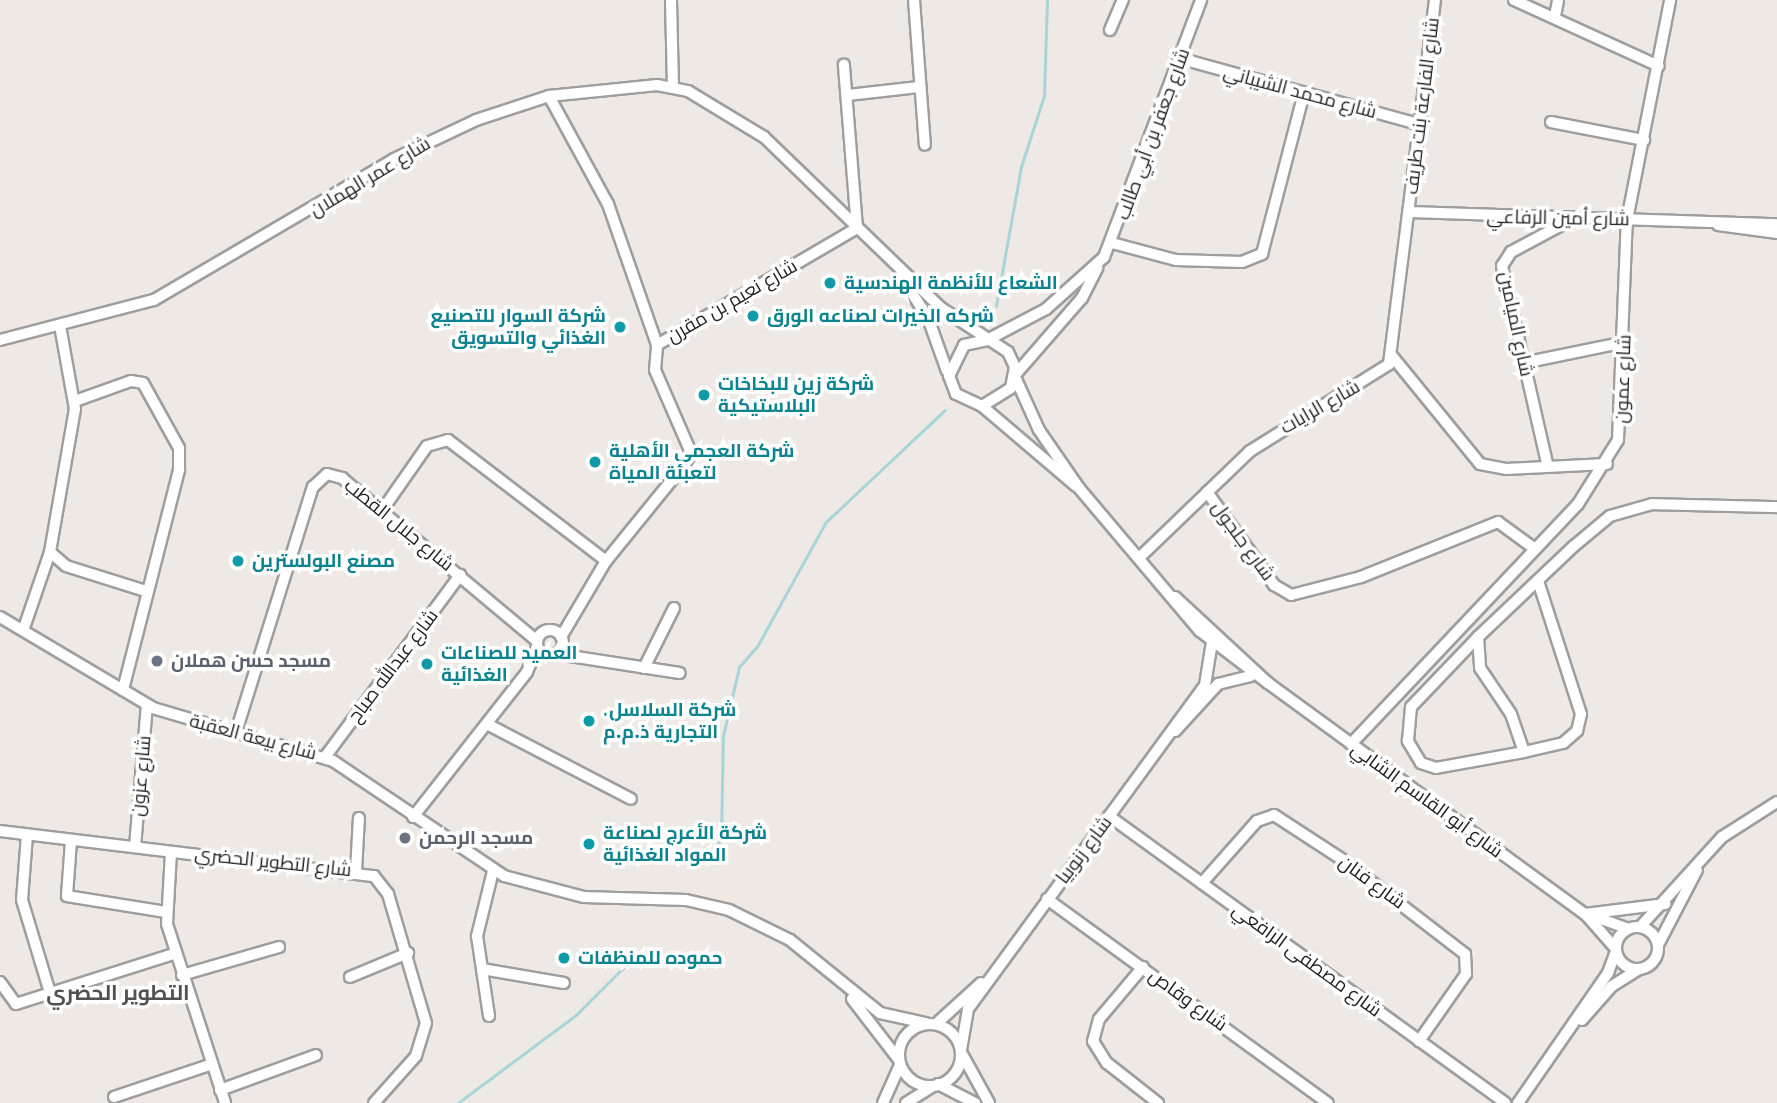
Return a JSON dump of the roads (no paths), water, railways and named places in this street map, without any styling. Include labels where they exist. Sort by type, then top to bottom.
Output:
[{"type":"street","points":[[671,0],[673,88]]},
{"type":"street","points":[[914,0],[925,145]]},
{"type":"street","points":[[1110,30],[1123,0]]},
{"type":"street","name":"شارع جعفر بن أبي طالب","points":[[1015,376],[1082,298],[1112,243],[1182,59],[1201,0]]},
{"type":"street","name":"شارع الفارعة بنت طريف","points":[[1410,212],[1418,124],[1435,0]]},
{"type":"street","points":[[1514,0],[1555,16],[1659,66]]},
{"type":"street","points":[[1555,16],[1558,0]]},
{"type":"street","name":"شارع عمون","points":[[1351,744],[1535,549],[1606,464],[1622,426],[1627,220],[1670,0]]},
{"type":"street","name":"شارع محمد الشيباني","points":[[1182,59],[1303,97],[1418,124]]},
{"type":"street","points":[[844,65],[857,228]]},
{"type":"street","name":"شارع عمر الهملان","points":[[4,337],[61,326],[154,300],[434,138],[549,96],[605,87],[673,88],[764,137],[892,262],[987,340]]},
{"type":"street","points":[[848,95],[919,87]]},
{"type":"street","points":[[549,96],[608,205],[657,345]]},
{"type":"street","points":[[1112,243],[1176,260],[1242,262],[1262,254],[1303,97]]},
{"type":"street","points":[[1551,122],[1644,140]]},
{"type":"street","points":[[1410,212],[1392,356],[1480,464],[1506,469],[1548,463],[1606,464]]},
{"type":"street","name":"شارع أمين الرفاعي","points":[[1410,212],[1569,221],[1777,224]]},
{"type":"street","name":"شارع الميامين","points":[[1548,463],[1504,284],[1504,257],[1569,221]]},
{"type":"street","name":"شارع أمين الرفاعي","points":[[1705,222],[1777,233]]},
{"type":"street","name":"شارع نعيم بن مقرن","points":[[527,672],[557,648],[577,607],[606,561],[692,455],[655,370],[657,345],[857,228]]},
{"type":"street","name":"شارع عمر الهملان","points":[[892,262],[928,318],[949,376]]},
{"type":"street","name":"شارع جعفر بن أبي طالب","points":[[987,340],[1046,309],[1098,265]]},
{"type":"street","points":[[24,628],[50,552],[75,401],[61,326]]},
{"type":"street","points":[[987,340],[1008,352],[1015,376],[1004,398],[982,407],[963,401],[949,376],[955,354],[987,340]]},
{"type":"street","points":[[1523,363],[1625,342]]},
{"type":"street","name":"شارع الرايات","points":[[1140,557],[1250,451],[1379,374],[1392,356]]},
{"type":"street","name":"شارع أبو القاسم الشابي","points":[[1015,376],[1039,430],[1079,488],[1212,642],[1251,676],[1268,683]]},
{"type":"street","points":[[75,401],[137,381],[148,387],[176,437],[178,470],[123,690]]},
{"type":"street","name":"شارع أبو القاسم الشابي","points":[[982,407],[1079,488]]},
{"type":"street","points":[[381,512],[427,446],[448,440],[606,561]]},
{"type":"street","name":"شارع جلال القطب","points":[[236,732],[316,482],[337,475],[542,638]]},
{"type":"street","name":"شارع جلجول","points":[[1207,492],[1285,593],[1361,577],[1498,522],[1535,549]]},
{"type":"street","points":[[1538,581],[1581,722],[1563,743],[1436,768],[1421,763],[1408,741],[1411,707],[1478,637],[1538,581],[1610,516],[1636,505],[1777,507]]},
{"type":"street","points":[[50,552],[66,566],[146,591]]},
{"type":"street","name":"شارع عبدالله صباح","points":[[325,757],[460,575]]},
{"type":"street","name":"شارع أبو القاسم الشابي","points":[[1175,597],[1268,683],[1586,915],[1616,950]]},
{"type":"street","name":"شارع نعيم بن مقرن","points":[[413,817],[527,672],[542,638],[577,607]]},
{"type":"street","points":[[644,667],[674,608]]},
{"type":"street","name":"شارع بيعة العقبة","points":[[0,617],[24,628],[147,705],[325,757],[493,871],[577,896],[686,900],[729,910],[790,940],[844,989],[880,1013],[931,1024]]},
{"type":"street","points":[[1478,637],[1480,668],[1511,714],[1524,752]]},
{"type":"street","points":[[542,638],[557,648],[586,657],[680,673]]},
{"type":"street","points":[[542,638],[557,648]]},
{"type":"street","name":"شارع زنوبيا","points":[[961,1052],[968,1009],[1047,899],[1173,733],[1209,677],[1212,642]]},
{"type":"street","name":"شارع زنوبيا","points":[[1173,733],[1218,684],[1251,676]]},
{"type":"street","name":"شارع عزون","points":[[135,847],[147,705]]},
{"type":"street","points":[[487,724],[631,799]]},
{"type":"street","points":[[1570,1032],[1628,929],[1640,927],[1665,904],[1738,824],[1777,802]]},
{"type":"street","name":"شارع فنان","points":[[1202,883],[1257,821],[1274,816],[1343,860],[1465,954],[1466,974],[1419,1041]]},
{"type":"street","name":"شارع مصطفى الرافعي","points":[[1109,817],[1505,1103]]},
{"type":"street","points":[[356,871],[359,818]]},
{"type":"street","name":"شارع التطوير الحضري","points":[[0,831],[356,871],[385,887],[426,1012],[424,1034],[416,1056],[374,1103]]},
{"type":"street","points":[[27,835],[22,900],[50,993]]},
{"type":"street","points":[[71,841],[67,897],[166,912]]},
{"type":"street","points":[[171,852],[166,912],[174,954],[225,1103]]},
{"type":"street","points":[[1518,1103],[1570,1032],[1612,986],[1655,960],[1658,945],[1697,870]]},
{"type":"street","points":[[489,1016],[478,917],[493,871]]},
{"type":"street","name":"شارع وقاص","points":[[1047,899],[1328,1103]]},
{"type":"street","points":[[1586,915],[1665,904]]},
{"type":"street","name":"شارع أبو القاسم الشابي","points":[[1586,915],[1628,929]]},
{"type":"street","points":[[1640,927],[1658,945]]},
{"type":"street","points":[[182,975],[279,947]]},
{"type":"street","points":[[1616,950],[1626,967],[1639,969]]},
{"type":"street","points":[[351,977],[408,953]]},
{"type":"street","points":[[0,982],[13,1004],[174,954]]},
{"type":"street","points":[[1143,967],[1099,1019],[1093,1041],[1107,1063],[1158,1103]]},
{"type":"street","points":[[482,969],[564,983]]},
{"type":"street","name":"شارع زنوبيا","points":[[931,1024],[996,969]]},
{"type":"street","name":"شارع بيعة العقبة","points":[[844,989],[900,1063]]},
{"type":"street","points":[[883,1103],[900,1063],[908,1032],[931,1024],[953,1033],[975,1087],[989,1103]]},
{"type":"street","points":[[906,1103],[957,1069],[961,1052]]},
{"type":"street","points":[[220,1090],[316,1055]]},
{"type":"street","points":[[900,1063],[910,1079],[936,1085],[975,1103]]},
{"type":"street","points":[[114,1097],[212,1064]]},
{"type":"street","points":[[961,1095],[975,1087]]},
{"type":"waterway","points":[[996,306],[1021,167],[1044,96],[1047,0]]},
{"type":"waterway","points":[[712,860],[721,836],[723,736],[739,667],[758,645],[826,522],[945,410]]},
{"type":"waterway","points":[[458,1103],[576,1015],[624,967]]},
{"type":"place","name":"الشعاع للأنظمة الهندسية","points":[[830,283]]},
{"type":"place","name":"شركه الخيرات لصناعه الورق","points":[[753,316]]},
{"type":"place","name":"شركة السوار للتصنيع الغذائي والتسويق","points":[[620,327]]},
{"type":"place","name":"شركة زين للبخاخات البلاستيكية","points":[[704,395]]},
{"type":"place","name":"شركة العجمي الأهلية لتعبئة المياة","points":[[595,462]]},
{"type":"place","name":"مصنع البولسترين","points":[[238,561]]},
{"type":"place","name":"مسجد حسن هملان","points":[[157,661]]},
{"type":"place","name":"العميد للصناعات الغذائية","points":[[427,664]]},
{"type":"place","name":".شركة السلاسل التجارية ذ.م.م","points":[[589,721]]},
{"type":"place","name":"مسجد الرحمن","points":[[405,838]]},
{"type":"place","name":"شركة الأعرج لصناعة المواد الغذائية","points":[[589,844]]},
{"type":"place","name":"حموده للمنظفات","points":[[564,958]]},
{"type":"district","name":"التطوير الحضري","points":[[118,992]]}]
